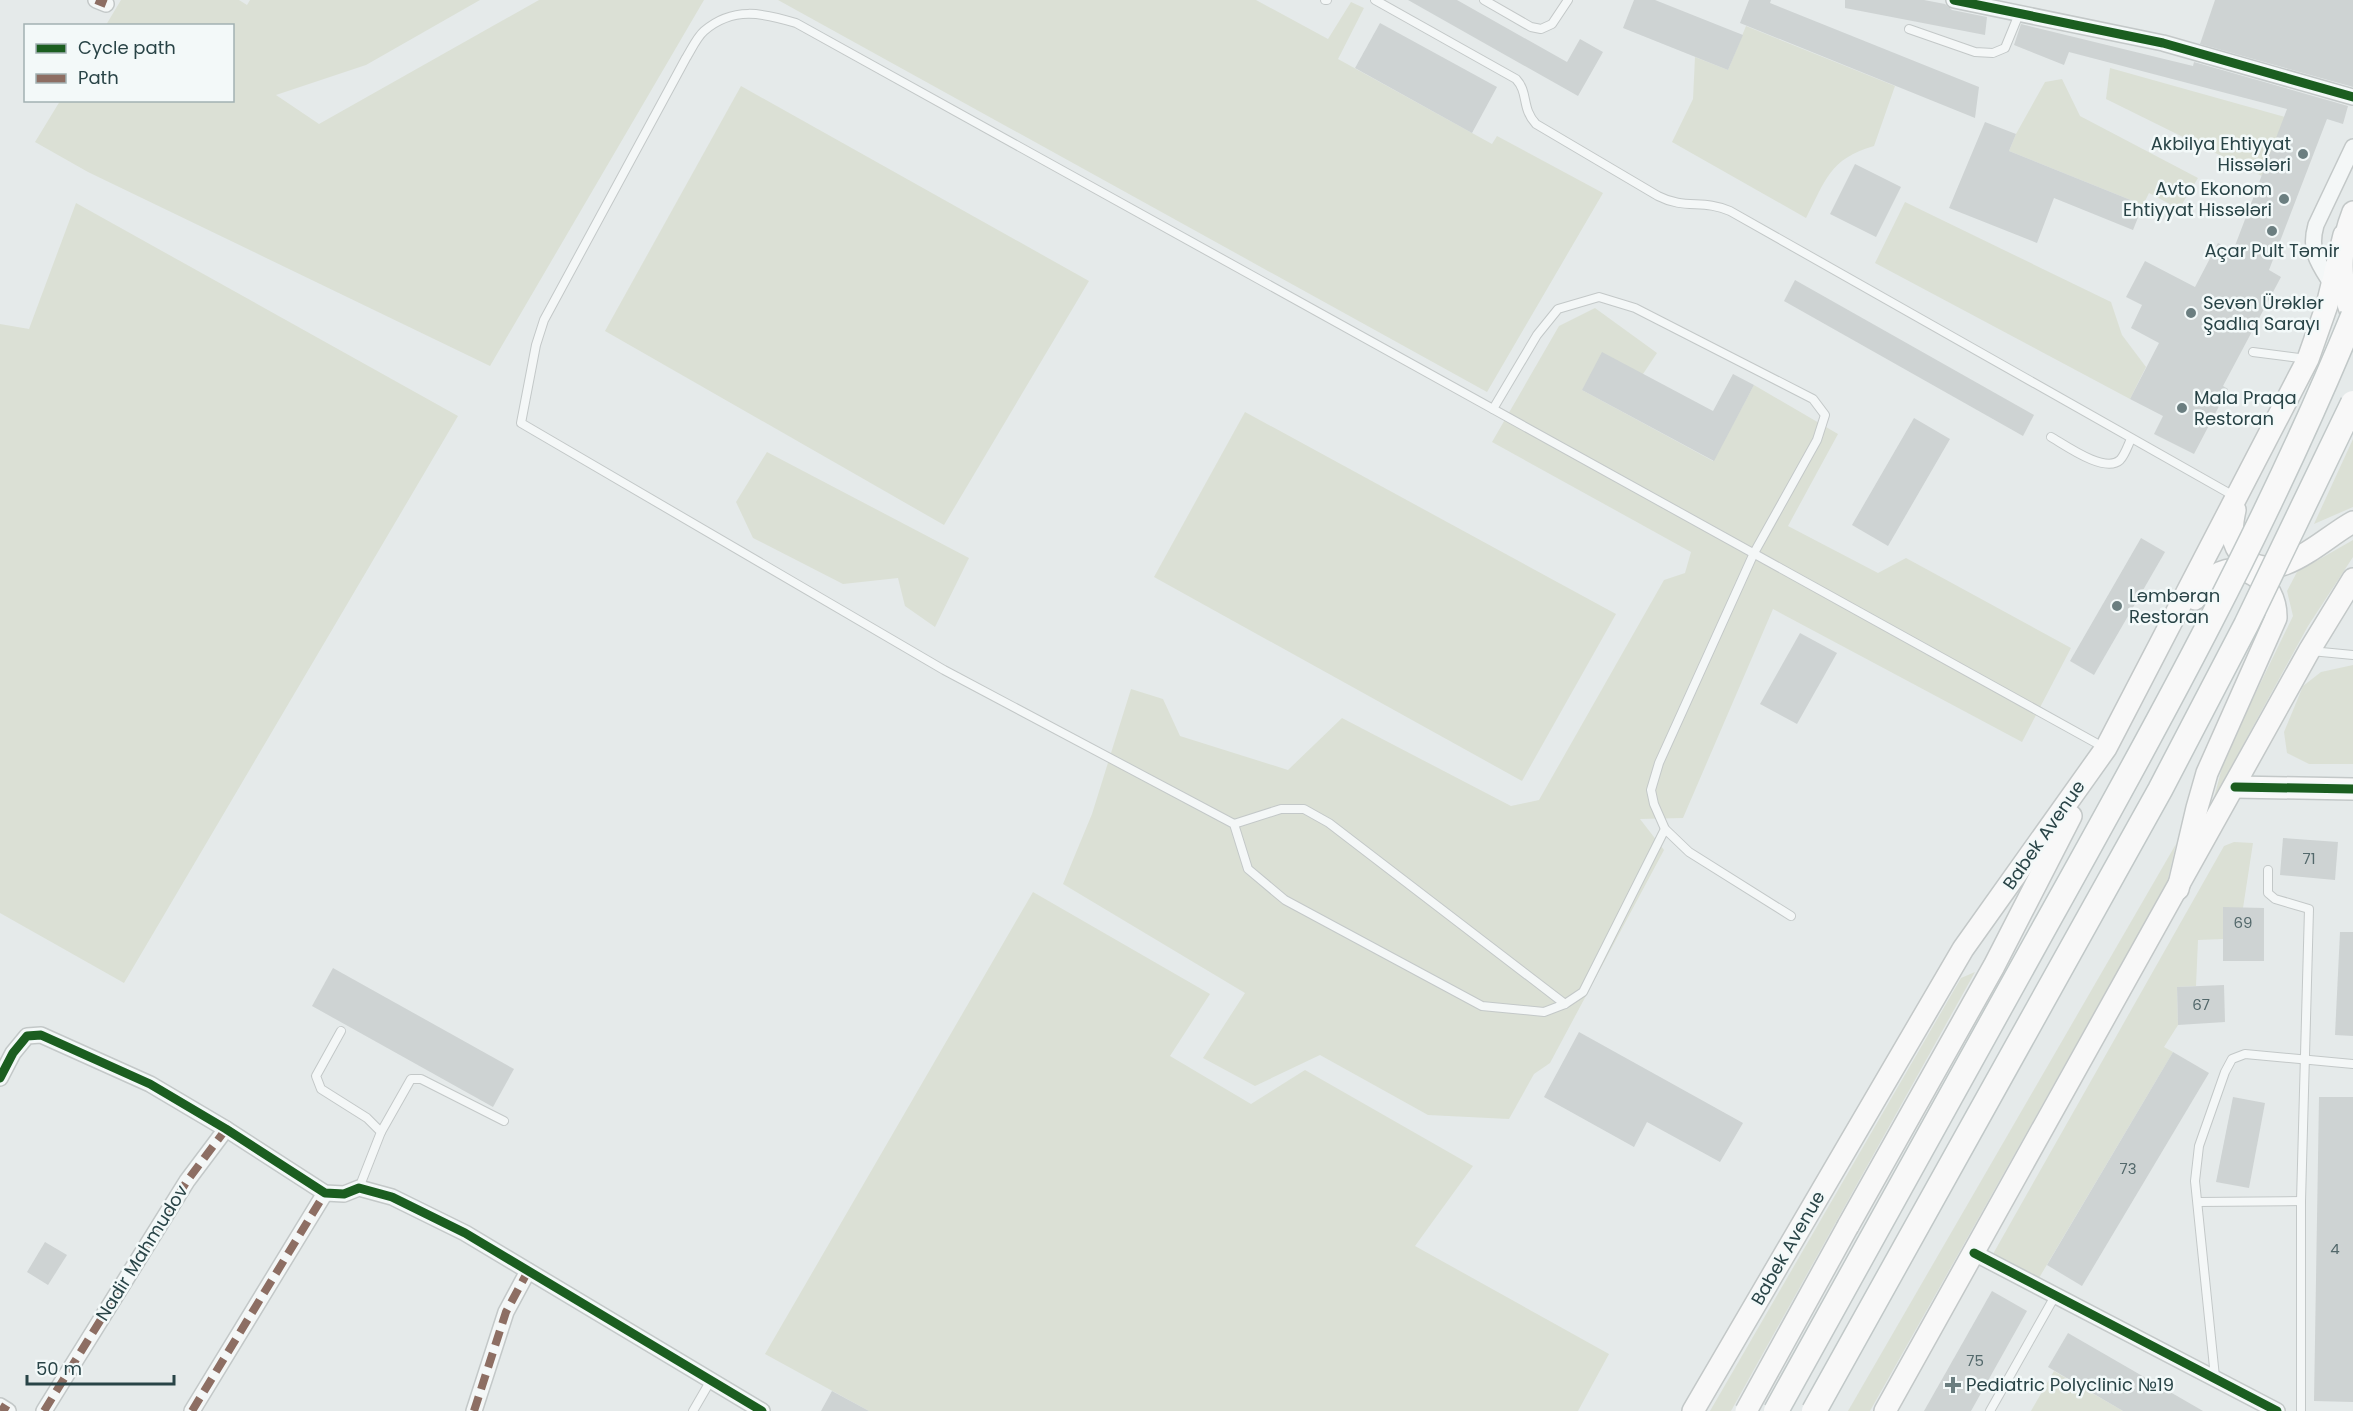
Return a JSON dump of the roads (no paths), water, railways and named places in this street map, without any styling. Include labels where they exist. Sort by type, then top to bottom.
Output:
[{"type":"main road","points":[[1776,1411],[2124,786],[2216,612],[2317,404],[2353,318],[2342,285],[2341,260],[2344,235],[2353,212]]},
{"type":"main road","name":"Babek Avenue","points":[[1694,1411],[1964,949],[2106,748],[2308,359],[2332,285],[2344,235]]},
{"type":"main road","points":[[1814,1411],[2160,790],[2246,625],[2353,403]]},
{"type":"main road","points":[[2237,498],[2232,540],[2244,558],[2259,567],[2279,567],[2287,564],[2353,522]]},
{"type":"main road","points":[[1746,1411],[1994,966],[2106,748],[2200,589],[2208,580],[2228,570],[2240,570],[2254,574],[2265,582],[2277,607],[2276,618],[2207,773],[2196,808],[2178,889]]},
{"type":"main road","points":[[1885,1411],[2309,651],[2353,579]]},
{"type":"main road","points":[[2235,787],[2353,789]]},
{"type":"street","points":[[1954,0],[2163,43],[2353,97]]},
{"type":"street","points":[[2353,147],[2316,225],[2313,237],[2314,253],[2353,318]]},
{"type":"street","points":[[0,1078],[13,1053],[27,1035],[41,1035],[150,1083],[325,1193],[344,1194],[359,1188],[392,1197],[465,1233],[760,1410]]},
{"type":"street","name":"Nadir Mahmudov","points":[[44,1411],[186,1181],[226,1129]]},
{"type":"street","points":[[192,1411],[325,1193]]},
{"type":"street","points":[[1974,1253],[2277,1411]]},
{"type":"street","points":[[474,1411],[506,1312],[528,1271]]},
{"type":"street","points":[[0,1406],[8,1411]]},
{"type":"lane","points":[[1375,0],[1516,79],[1523,86],[1527,115],[1536,124],[1658,196],[1672,203],[1717,205],[1730,211],[2237,498]]},
{"type":"lane","points":[[1484,0],[1531,27],[1542,29],[1552,24],[1568,0]]},
{"type":"lane","points":[[1665,829],[1583,992],[1565,1004],[1544,1012],[1482,1006],[1286,900],[1248,869],[1234,824],[945,670],[521,423],[536,345],[544,320],[703,31],[730,15],[766,13],[796,23],[2106,748]]},
{"type":"lane","points":[[1909,29],[1975,52],[1993,53],[2005,48],[2019,14]]},
{"type":"lane","points":[[1493,409],[1537,335],[1558,309],[1599,297],[1635,308],[1814,399],[1825,415],[1817,440],[1754,553],[1659,763],[1651,790],[1654,804],[1665,829],[1689,852],[1791,916]]},
{"type":"lane","points":[[2253,352],[2308,359]]},
{"type":"lane","points":[[2051,437],[2096,462],[2109,465],[2119,460],[2132,439]]},
{"type":"lane","points":[[2309,651],[2353,655]]},
{"type":"lane","points":[[1234,824],[1281,809],[1304,809],[1329,823],[1565,1004]]},
{"type":"lane","points":[[2268,870],[2268,893],[2275,899],[2302,905],[2308,909],[2301,1201],[2301,1411]]},
{"type":"lane","points":[[341,1030],[316,1076],[321,1089],[368,1118],[381,1132]]},
{"type":"lane","points":[[2215,1379],[2195,1181],[2199,1146],[2225,1072],[2232,1059],[2245,1054],[2353,1064]]},
{"type":"lane","points":[[359,1188],[381,1132],[411,1079],[421,1079],[504,1121]]},
{"type":"lane","points":[[2198,1202],[2301,1201]]},
{"type":"lane","points":[[1990,1411],[2055,1296]]},
{"type":"lane","points":[[693,1411],[711,1380]]},
{"type":"place","name":"Akbilya Ehtiyyat Hissələri","points":[[2303,154]]},
{"type":"place","name":"Avto Ekonom Ehtiyyat Hissələri","points":[[2284,199]]},
{"type":"place","name":"Açar Pult Təmir","points":[[2272,231]]},
{"type":"place","name":"Sevən Ürəklər Şadlıq Sarayı","points":[[2191,313]]},
{"type":"place","name":"Mala Praqa Restoran","points":[[2182,408]]},
{"type":"place","name":"Ləmbəran Restoran","points":[[2117,606]]},
{"type":"place","name":"Pediatric Polyclinic №19","points":[[1953,1385]]}]
